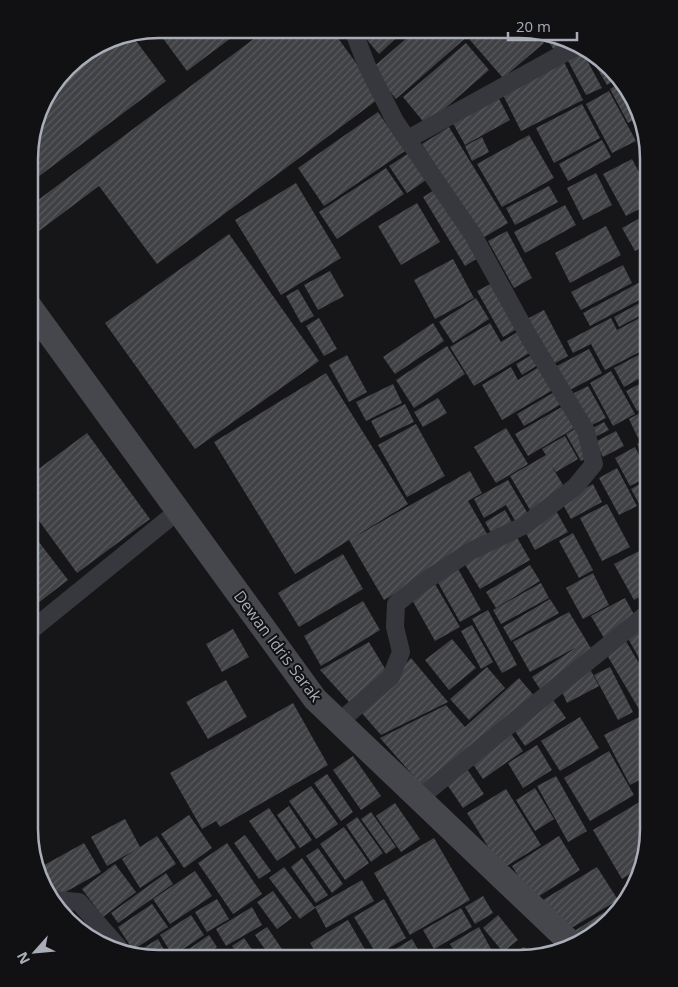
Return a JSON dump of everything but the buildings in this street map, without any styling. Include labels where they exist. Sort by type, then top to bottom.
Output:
[{"type":"main road","name":"Dewan Idris Sarak","points":[[38,318],[315,699],[418,799],[568,939]]},
{"type":"street","points":[[339,722],[391,676],[401,652],[395,627],[396,604],[422,583],[471,551],[525,525],[575,487],[594,464],[586,431],[529,337],[473,235],[395,121],[371,74],[356,38]]},
{"type":"street","points":[[408,139],[571,49]]},
{"type":"street","points":[[38,625],[178,511]]},
{"type":"street","points":[[418,799],[640,619]]},
{"type":"street","points":[[61,901],[79,902],[112,940]]}]
